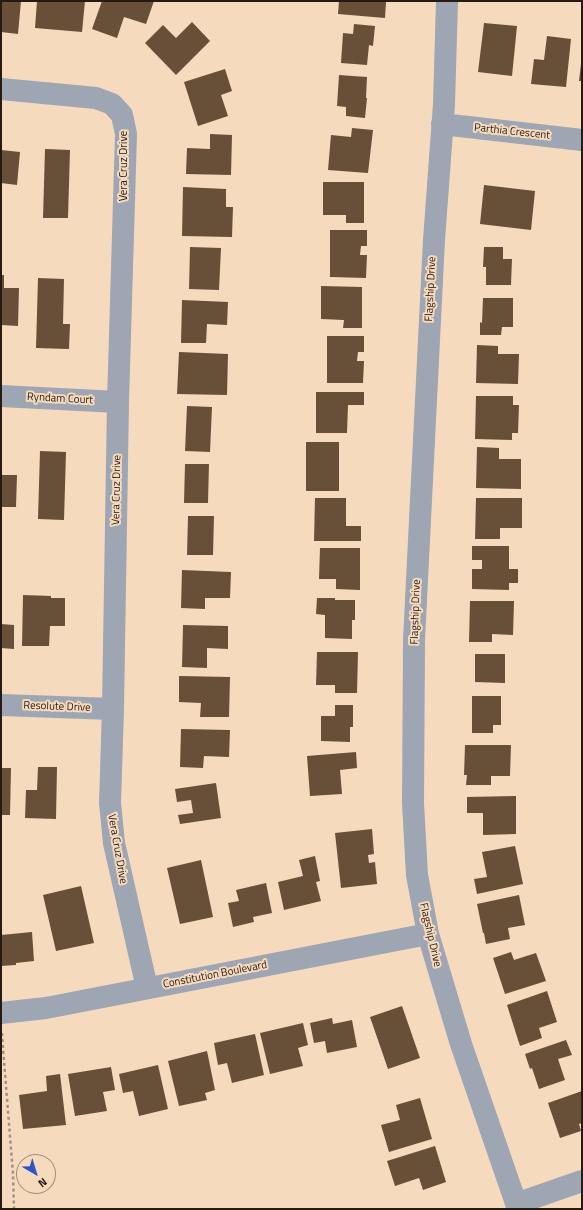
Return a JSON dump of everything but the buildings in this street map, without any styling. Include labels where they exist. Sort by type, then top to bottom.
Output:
[{"type":"street","name":"Flagship Drive","points":[[447,1],[444,104],[434,240],[414,640],[413,803],[417,875],[428,934],[461,1044],[517,1206]]},
{"type":"street","name":"Vera Cruz Drive","points":[[1,88],[96,98],[112,104],[122,115],[126,134],[118,402],[110,803],[114,843],[147,988]]},
{"type":"street","name":"Parthia Crescent","points":[[442,124],[582,140]]},
{"type":"street","name":"Ryndam Court","points":[[1,396],[118,402]]},
{"type":"street","name":"Resolute Drive","points":[[1,705],[113,709]]},
{"type":"street","name":"Constitution Boulevard","points":[[2,1013],[46,1008],[428,934]]},
{"type":"street","points":[[517,1206],[582,1181]]},
{"type":"path","points":[[2,1013],[14,1209]]}]
